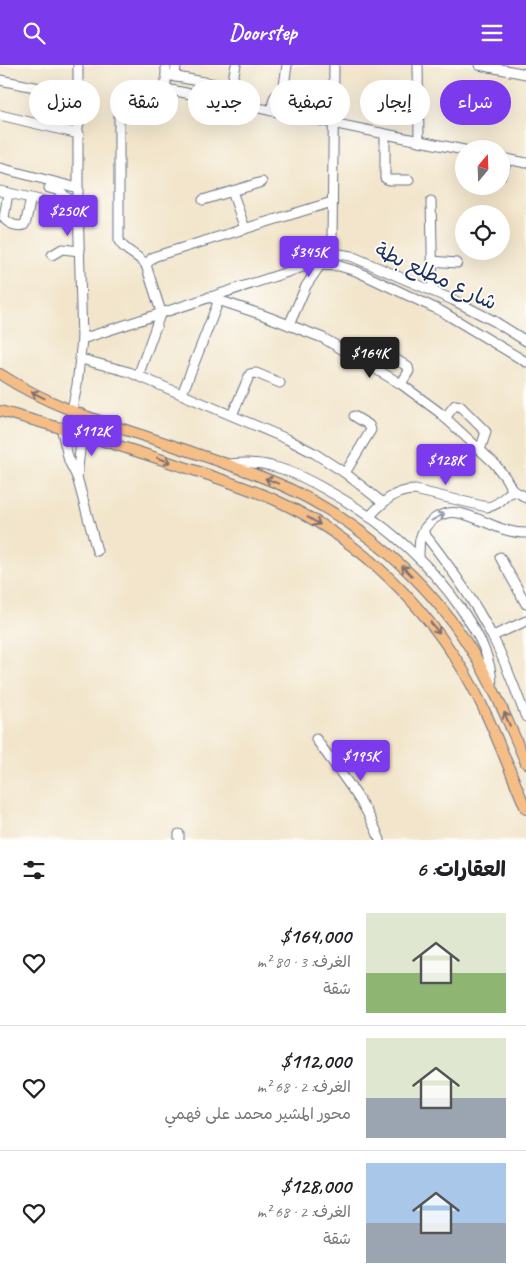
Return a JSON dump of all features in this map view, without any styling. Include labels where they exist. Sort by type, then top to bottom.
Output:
[{"type":"main road","points":[[0,374],[34,393],[72,410],[270,480],[305,497],[356,528],[389,554],[428,593],[450,619],[470,647],[492,687],[526,763]]},
{"type":"main road","points":[[0,411],[82,433],[235,484],[273,499],[326,527],[375,565],[419,609],[459,663],[481,703],[526,809]]},
{"type":"street","points":[[78,65],[78,80]]},
{"type":"street","points":[[166,65],[171,76]]},
{"type":"street","points":[[169,80],[176,65]]},
{"type":"street","points":[[233,80],[236,65]]},
{"type":"street","points":[[285,80],[287,65]]},
{"type":"street","points":[[334,65],[334,80]]},
{"type":"street","points":[[418,65],[418,141]]},
{"type":"street","points":[[479,65],[526,74]]},
{"type":"street","points":[[171,76],[193,80]]},
{"type":"street","points":[[0,80],[29,86]]},
{"type":"street","points":[[0,115],[26,118],[79,129]]},
{"type":"street","points":[[70,125],[79,129]]},
{"type":"street","points":[[72,410],[82,339],[78,209],[79,125]]},
{"type":"street","points":[[119,125],[119,241],[121,246],[143,260],[146,265],[161,312],[138,376]]},
{"type":"street","points":[[289,325],[306,286],[328,252],[332,239],[333,125]]},
{"type":"street","points":[[342,125],[455,148]]},
{"type":"street","points":[[384,134],[385,178],[389,180],[409,180]]},
{"type":"street","points":[[510,160],[526,163]]},
{"type":"street","points":[[0,169],[20,173],[30,172],[78,185]]},
{"type":"street","points":[[203,200],[262,182]]},
{"type":"street","points":[[49,188],[60,191],[78,209]]},
{"type":"street","points":[[232,191],[245,229]]},
{"type":"street","points":[[31,198],[24,225],[8,223],[4,218],[4,192],[31,198],[56,205],[69,220],[79,226]]},
{"type":"street","points":[[431,201],[433,291]]},
{"type":"street","points":[[146,265],[156,256],[332,202]]},
{"type":"street","points":[[52,255],[62,249],[80,251]]},
{"type":"street","name":"شارع مطلع بطة","points":[[328,252],[351,256],[433,291],[474,310],[526,341]]},
{"type":"street","points":[[432,261],[457,263]]},
{"type":"street","points":[[82,339],[303,267],[321,265],[339,266],[356,271],[424,303],[526,362]]},
{"type":"street","points":[[209,297],[324,338],[401,384],[445,418],[480,450],[500,470],[514,491]]},
{"type":"street","points":[[182,394],[219,300]]},
{"type":"street","points":[[361,359],[370,346],[374,345],[409,369],[401,384]]},
{"type":"street","points":[[80,359],[138,376],[287,439],[345,473],[382,503]]},
{"type":"street","points":[[232,415],[250,374],[256,373],[280,383]]},
{"type":"street","points":[[445,418],[455,405],[459,404],[486,432],[480,450]]},
{"type":"street","points":[[345,473],[371,430],[369,425],[354,416]]},
{"type":"street","points":[[61,427],[69,461],[77,477],[97,551]]},
{"type":"street","points":[[77,477],[82,433]]},
{"type":"street","points":[[226,465],[251,463],[280,468],[316,484],[369,517],[399,539],[419,558],[448,591],[485,648],[491,667],[492,687]]},
{"type":"street","points":[[369,517],[382,503],[396,493],[408,490],[487,507],[494,506],[514,491],[520,492],[526,498]]},
{"type":"street","points":[[468,516],[471,504]]},
{"type":"street","points":[[419,558],[419,544],[423,531],[433,519],[444,514],[456,512],[499,529],[526,533]]},
{"type":"street","points":[[423,531],[462,583],[493,637],[508,669],[525,714]]},
{"type":"street","points":[[500,557],[526,604]]},
{"type":"street","points":[[493,637],[526,621]]},
{"type":"street","points":[[316,739],[365,807],[380,840]]}]
